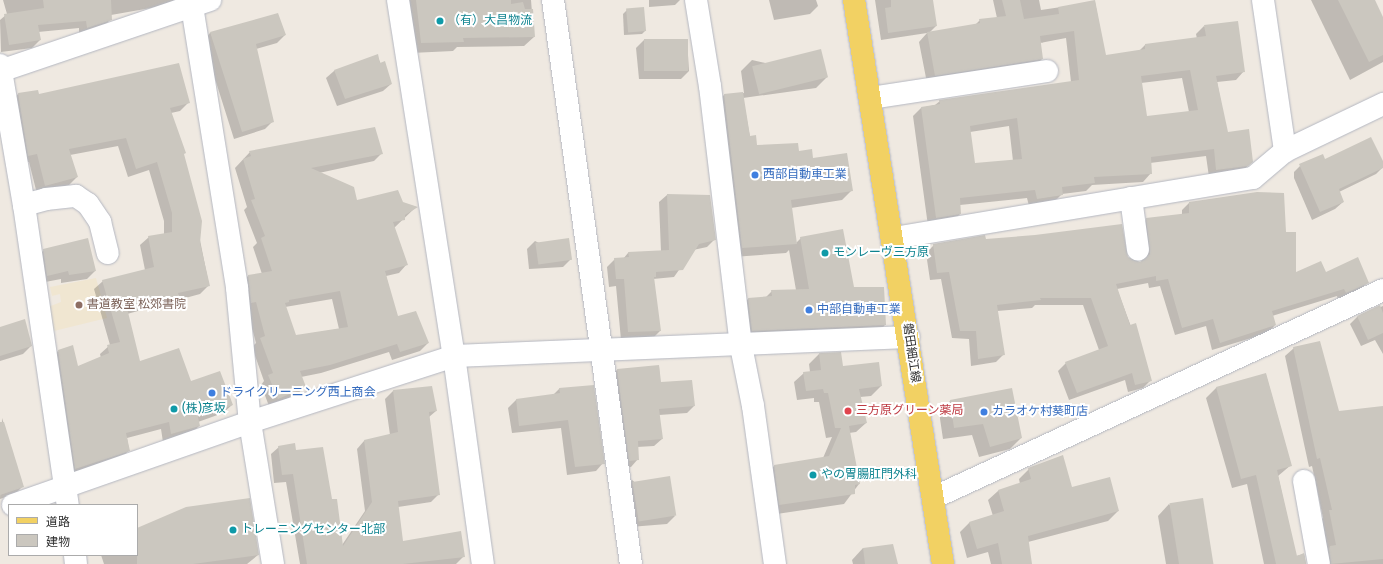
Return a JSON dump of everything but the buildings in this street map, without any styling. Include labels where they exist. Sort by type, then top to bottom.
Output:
[{"type":"main road","name":"磐田細江線","points":[[854,0],[894,238],[943,564]]},
{"type":"street","points":[[398,0],[454,356],[483,564]]},
{"type":"street","points":[[553,0],[603,349],[631,564]]},
{"type":"street","points":[[696,0],[710,86],[741,346],[753,406],[775,564]]},
{"type":"street","points":[[1262,0],[1285,151]]},
{"type":"street","points":[[66,496],[24,205],[0,69],[198,2],[237,288],[250,422],[273,564]]},
{"type":"street","points":[[871,98],[1047,71]]},
{"type":"street","points":[[894,238],[1253,178],[1285,151],[1383,104]]},
{"type":"street","points":[[24,205],[46,199],[76,196],[88,204],[100,222],[108,253]]},
{"type":"street","points":[[1131,198],[1138,250]]},
{"type":"street","points":[[933,498],[1383,290]]},
{"type":"street","points":[[19,504],[66,496],[250,422],[454,356],[603,349],[741,346],[909,337]]},
{"type":"street","points":[[1304,481],[1319,564]]},
{"type":"shaded area","name":"書道教室 松郊書院","points":[[96,278],[107,318],[54,331],[48,307],[61,302],[60,294],[52,296],[50,287]]},
{"type":"place","name":"（有）大昌物流","points":[[440,21]]},
{"type":"place","name":"西部自動車工業","points":[[755,175]]},
{"type":"place","name":"モンレーヴ三方原","points":[[825,253]]},
{"type":"place","name":"書道教室 松郊書院","points":[[79,305]]},
{"type":"place","name":"中部自動車工業","points":[[809,310]]},
{"type":"place","name":"ドライクリーニング西上商会","points":[[212,393]]},
{"type":"place","name":"(株)彦坂","points":[[174,409]]},
{"type":"place","name":"三方原グリーン薬局","points":[[848,411]]},
{"type":"place","name":"カラオケ村葵町店","points":[[984,412]]},
{"type":"place","name":"やの胃腸肛門外科","points":[[813,475]]},
{"type":"place","name":"トレーニングセンター北部","points":[[233,530]]}]
